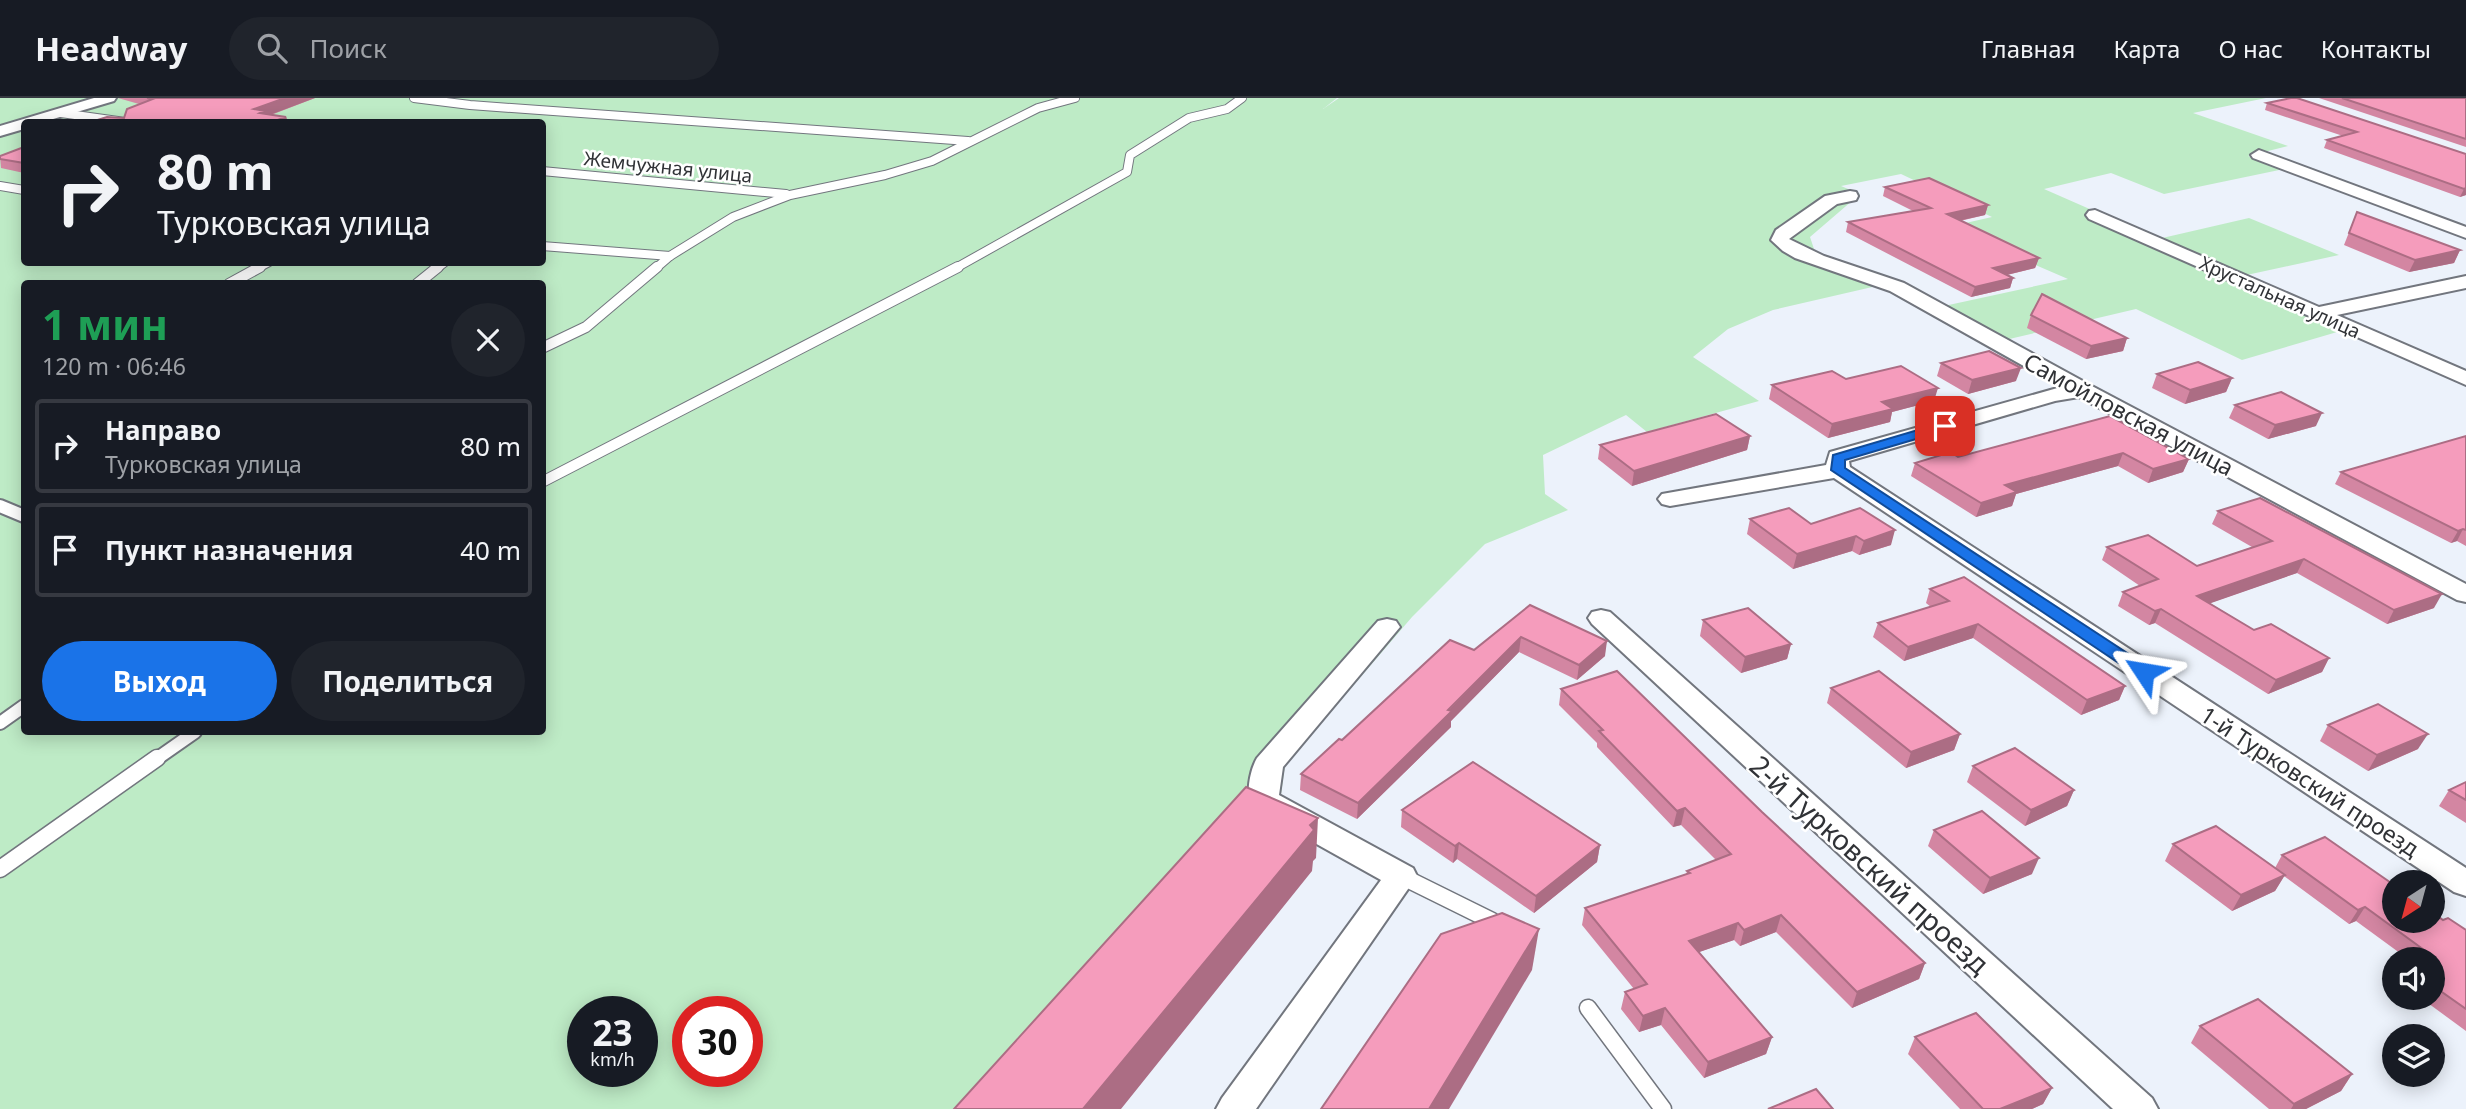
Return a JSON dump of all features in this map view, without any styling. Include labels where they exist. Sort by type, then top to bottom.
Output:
[{"type":"street","points":[[41,119],[109,98]]},
{"type":"street","points":[[0,131],[21,125]]},
{"type":"street","points":[[2259,155],[2466,233]]},
{"type":"street","name":"Самойловская улица","points":[[1850,196],[1831,200],[1782,234],[1780,240],[1786,247],[1895,286],[2082,390],[2466,594]]},
{"type":"street","name":"Хрустальная улица","points":[[2095,215],[2466,379]]},
{"type":"street","points":[[2316,313],[2466,282]]},
{"type":"street","points":[[1670,499],[1838,470],[1838,457],[2052,395],[2082,390]]},
{"type":"street","name":"1-й Турковский проезд","points":[[1838,470],[2466,884]]},
{"type":"street","name":"2-й Турковский проезд","points":[[1601,618],[2139,1109]]},
{"type":"street","points":[[1235,1109],[1401,876],[1263,800],[1268,765],[1387,628]]},
{"type":"lane","points":[[414,98],[512,108],[968,141]]},
{"type":"lane","points":[[546,346],[586,327],[670,256],[733,217],[790,195],[885,175],[933,161],[1038,108],[1074,98]]},
{"type":"lane","points":[[546,479],[1031,229],[1127,172],[1130,155],[1189,118],[1227,108],[1242,98]]},
{"type":"lane","points":[[61,113],[103,119]]},
{"type":"lane","name":"Жемчужная улица","points":[[546,171],[790,195]]},
{"type":"lane","points":[[0,186],[21,190]]},
{"type":"lane","points":[[546,246],[670,256]]},
{"type":"lane","points":[[236,280],[262,266]]},
{"type":"lane","points":[[422,280],[440,266]]},
{"type":"lane","points":[[0,506],[21,515]]},
{"type":"lane","points":[[0,723],[21,708]]},
{"type":"lane","points":[[0,869],[191,735]]},
{"type":"lane","points":[[1401,876],[1492,921]]},
{"type":"lane","points":[[1588,1008],[1663,1109]]},
{"type":"green space","points":[[0,98],[1337,98],[1323,109],[1339,98],[2266,98],[2193,113],[2288,146],[2248,156],[2284,169],[2164,194],[2111,173],[2044,189],[2158,239],[2249,218],[2339,255],[2242,276],[2344,330],[2242,360],[2136,309],[2005,340],[1944,306],[2068,279],[1948,227],[1992,217],[1901,174],[1841,186],[1860,194],[1810,237],[1816,255],[1881,285],[1773,310],[1728,329],[1693,357],[1759,401],[1647,432],[1626,415],[1543,455],[1545,494],[1568,510],[1485,544],[1412,617],[1285,765],[1281,794],[1246,815],[986,1109],[0,1109]]},
{"type":"building","points":[[147,98],[285,98],[254,109],[265,111],[260,113],[286,117],[101,119],[124,118],[127,109],[153,99]]},
{"type":"building","points":[[2291,98],[2466,154],[2466,188],[2327,140],[2357,132],[2267,103]]},
{"type":"building","points":[[2342,98],[2466,98],[2466,139]]},
{"type":"building","points":[[21,148],[21,162],[0,159],[0,156]]},
{"type":"building","points":[[1929,178],[1988,205],[1947,214],[2039,258],[1993,268],[2013,278],[1975,287],[1848,222],[1931,208],[1885,187]]},
{"type":"building","points":[[2357,212],[2460,250],[2415,260],[2349,233]]},
{"type":"building","points":[[2042,294],[2127,338],[2091,346],[2031,315]]},
{"type":"building","points":[[1989,351],[2021,368],[1972,380],[1941,363]]},
{"type":"building","points":[[2198,362],[2232,378],[2190,390],[2157,374]]},
{"type":"building","points":[[1901,366],[1938,388],[1882,402],[1893,409],[1832,424],[1772,385],[1832,371],[1846,379]]},
{"type":"building","points":[[2281,392],[2322,413],[2275,425],[2235,405]]},
{"type":"building","points":[[1716,414],[1750,436],[1634,471],[1600,445]]},
{"type":"building","points":[[2110,416],[2189,459],[2153,469],[2123,453],[2005,485],[2017,492],[1981,503],[1915,463],[1951,452],[1958,457]]},
{"type":"building","points":[[2466,436],[2466,530],[2458,531],[2341,472]]},
{"type":"building","points":[[2260,498],[2442,594],[2394,610],[2304,559],[2197,596],[2254,630],[2271,624],[2329,658],[2276,680],[2161,609],[2155,611],[2123,592],[2158,579],[2107,547],[2148,535],[2197,566],[2272,541],[2218,511]]},
{"type":"building","points":[[1789,508],[1811,524],[1860,508],[1895,530],[1864,541],[1856,536],[1797,554],[1750,519]]},
{"type":"building","points":[[1964,577],[2125,686],[2087,700],[1978,624],[1908,647],[1878,623],[1949,601],[1930,589]]},
{"type":"building","points":[[1530,605],[1607,641],[1579,665],[1521,637],[1448,710],[1452,711],[1358,803],[1301,774],[1339,739],[1342,740],[1450,640],[1474,650]]},
{"type":"building","points":[[1748,608],[1791,644],[1745,657],[1703,620]]},
{"type":"building","points":[[1617,671],[1762,812],[1925,963],[1857,992],[1781,915],[1744,930],[1738,923],[1689,941],[1772,1037],[1708,1062],[1665,1008],[1643,1016],[1625,992],[1647,984],[1585,908],[1690,873],[1687,871],[1731,854],[1685,808],[1677,811],[1599,731],[1603,730],[1561,689]]},
{"type":"building","points":[[1879,671],[1960,734],[1911,752],[1831,688]]},
{"type":"building","points":[[2378,704],[2428,734],[2377,755],[2328,725]]},
{"type":"building","points":[[2015,748],[2074,790],[2031,810],[1973,766]]},
{"type":"building","points":[[1473,762],[1600,845],[1536,896],[1459,843],[1455,846],[1402,810]]},
{"type":"building","points":[[2466,782],[2466,800],[2449,790]]},
{"type":"building","points":[[1246,787],[1318,818],[1310,825],[1314,830],[1083,1109],[954,1109]]},
{"type":"building","points":[[1982,811],[2039,858],[1990,878],[1934,830]]},
{"type":"building","points":[[2216,826],[2285,875],[2241,895],[2173,844]]},
{"type":"building","points":[[2325,837],[2382,877],[2382,919],[2365,907],[2358,910],[2282,855]]},
{"type":"building","points":[[1502,913],[1539,929],[1429,1109],[1321,1109],[1441,934]]},
{"type":"building","points":[[2448,918],[2466,930],[2466,1009],[2445,994],[2445,947],[2420,947],[2401,933],[2445,933],[2445,919]]},
{"type":"building","points":[[2258,999],[2352,1074],[2294,1104],[2200,1026]]},
{"type":"building","points":[[1976,1013],[2052,1088],[2000,1109],[1983,1109],[1915,1037]]},
{"type":"building","points":[[1816,1089],[1833,1109],[1768,1109]]},
{"type":"route","points":[[1945,426],[1838,457],[1838,470],[2144,672]]}]
